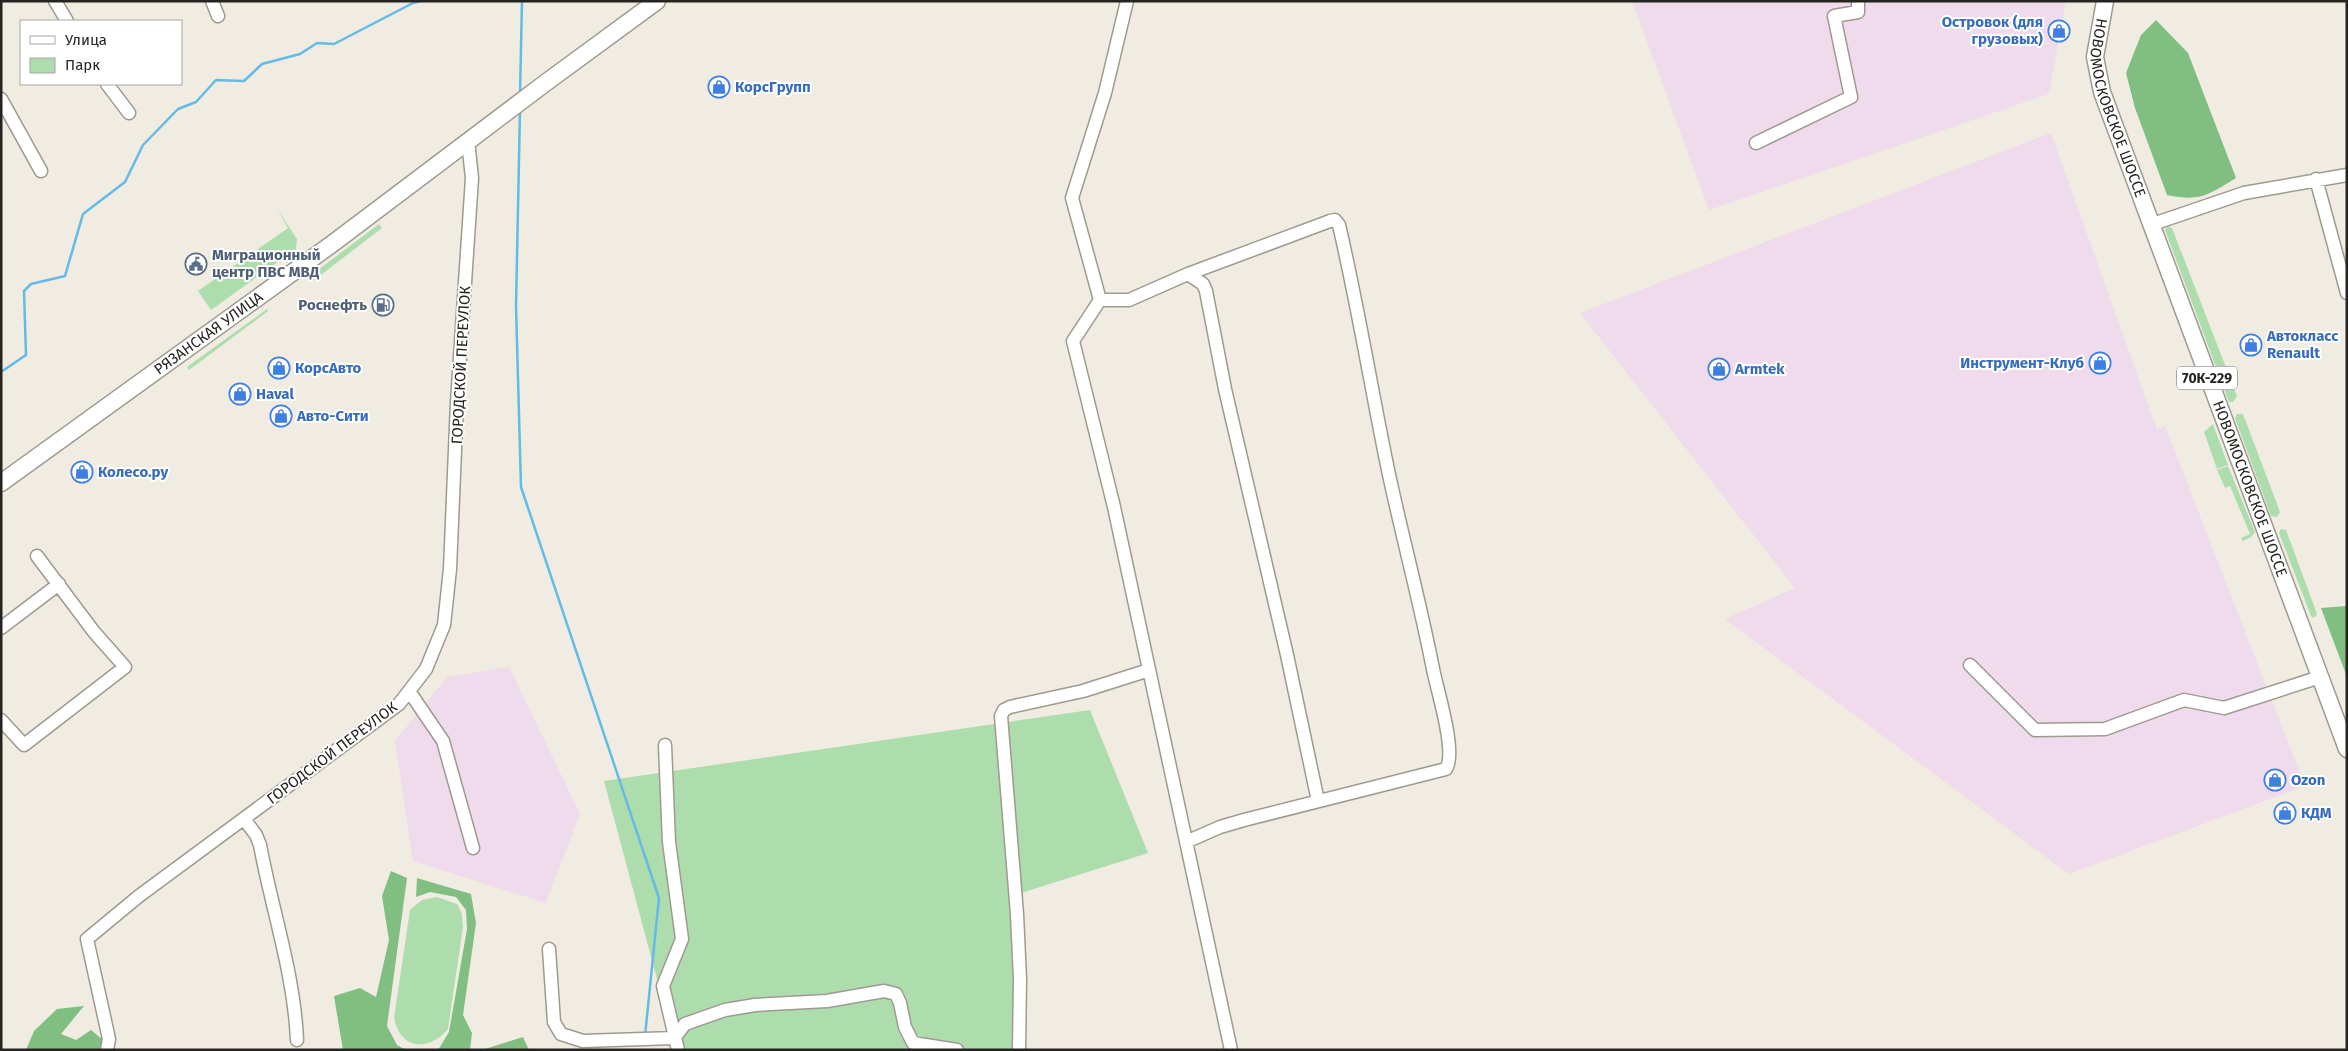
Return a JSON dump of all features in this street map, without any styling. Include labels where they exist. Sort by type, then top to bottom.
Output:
[{"type":"main road","name":"РЯЗАНСКАЯ УЛИЦА","points":[[1,482],[315,256],[539,87],[657,1]]},
{"type":"main road","name":"НОВОМОСКОВСКОЕ ШОССЕ","points":[[2105,1],[2095,57],[2097,76],[2150,225],[2347,749]]},
{"type":"street","points":[[55,1],[66,20]]},
{"type":"street","points":[[212,1],[218,16]]},
{"type":"street","points":[[1127,1],[1105,93],[1072,198],[1100,300],[1074,341],[1114,507],[1231,1050]]},
{"type":"street","points":[[1756,143],[1851,97],[1834,16],[1858,12],[1858,1]]},
{"type":"street","points":[[108,85],[129,113]]},
{"type":"street","points":[[1,99],[41,171]]},
{"type":"street","name":"ГОРОДСКОЙ ПЕРЕУЛОК","points":[[107,1050],[109,1039],[88,939],[139,896],[399,704],[426,669],[444,625],[450,569],[457,402],[472,178],[468,141]]},
{"type":"street","points":[[2150,225],[2236,195],[2316,179],[2347,175]]},
{"type":"street","points":[[2316,179],[2347,294]]},
{"type":"street","points":[[1100,300],[1129,300],[1188,274],[1330,220],[1335,220],[1339,224],[1356,297],[1390,476],[1421,610],[1450,755],[1446,768],[1220,827],[1186,842]]},
{"type":"street","points":[[1188,274],[1203,284],[1206,291],[1225,389],[1287,655],[1318,801]]},
{"type":"street","points":[[1,720],[24,745],[125,667],[94,632],[37,556]]},
{"type":"street","points":[[1,628],[58,584]]},
{"type":"street","points":[[1970,665],[2035,730],[2105,729],[2184,700],[2224,708],[2320,677]]},
{"type":"street","points":[[1019,1050],[1020,979],[1017,914],[1001,716],[1010,707],[1083,691],[1149,670]]},
{"type":"street","points":[[409,691],[443,741],[473,848]]},
{"type":"street","points":[[665,745],[670,842],[682,939],[663,986],[676,1044]]},
{"type":"street","points":[[244,819],[256,835],[260,845],[293,993],[297,1040]]},
{"type":"street","points":[[549,949],[554,1022],[561,1034],[582,1041],[676,1044]]},
{"type":"street","points":[[676,1044],[685,1024],[726,1010],[756,1005],[827,1001],[884,991],[896,994],[905,1027],[913,1043],[957,1050]]},
{"type":"shaded area","points":[[1632,1],[2066,1],[2049,94],[1709,210]]},
{"type":"shaded area","points":[[2051,133],[2157,430],[2165,426],[2305,786],[2069,874],[1725,619],[1795,588],[1580,313]]},
{"type":"shaded area","points":[[509,667],[580,814],[546,903],[413,861],[395,741],[447,677]]},
{"type":"green space","points":[[2156,20],[2188,53],[2236,178],[2211,193],[2188,198],[2167,195],[2135,108],[2126,73],[2141,35]]},
{"type":"green space","points":[[277,209],[297,239],[296,249],[211,310],[198,291],[288,228]]},
{"type":"green space","points":[[379,224],[382,228],[313,281],[310,276]]},
{"type":"green space","points":[[2168,226],[2172,228],[2237,396],[2233,402],[2229,402],[2165,230]]},
{"type":"green space","points":[[267,309],[268,311],[189,370],[187,367]]},
{"type":"green space","points":[[2237,414],[2243,414],[2280,512],[2277,517],[2271,516],[2235,418]]},
{"type":"green space","points":[[2213,424],[2228,465],[2217,469],[2204,432]]},
{"type":"green space","points":[[2228,466],[2255,532],[2251,537],[2243,541],[2241,538],[2250,534],[2230,486],[2225,488],[2217,470]]},
{"type":"green space","points":[[2281,529],[2286,530],[2317,614],[2314,618],[2311,616],[2279,533]]},
{"type":"green space","points":[[2347,606],[2347,677],[2321,608]]},
{"type":"green space","points":[[1090,710],[1148,853],[1021,893],[1014,1050],[676,1050],[604,781]]},
{"type":"green space","points":[[391,871],[407,878],[387,1026],[397,1045],[406,1050],[343,1050],[334,996],[360,988],[376,997],[389,940],[382,896]]},
{"type":"green space","points":[[417,878],[471,894],[476,923],[463,1015],[472,1033],[470,1050],[438,1050],[449,1032],[467,929],[466,910],[456,897],[430,892],[416,897]]},
{"type":"green space","points":[[437,897],[457,904],[462,914],[463,927],[448,1029],[433,1041],[417,1044],[409,1042],[403,1037],[394,1018],[410,910],[422,900]]},
{"type":"green space","points":[[84,1006],[61,1034],[76,1040],[91,1030],[103,1040],[101,1050],[26,1050],[34,1031],[57,1009]]},
{"type":"green space","points":[[523,1037],[529,1050],[482,1050]]},
{"type":"waterway","points":[[1,372],[26,355],[24,291],[31,284],[65,276],[83,214],[125,182],[143,145],[178,109],[196,102],[216,80],[244,81],[262,64],[300,54],[317,43],[334,44],[413,3],[421,1]]},
{"type":"waterway","points":[[520,94],[522,1]]},
{"type":"waterway","points":[[520,110],[516,306],[521,487],[659,898],[645,1036]]},
{"type":"place","name":"Островок (для грузовых)","points":[[2059,31]]},
{"type":"place","name":"КорсГрупп","points":[[719,87]]},
{"type":"place","name":"Миграционный центр ПВС МВД","points":[[196,264]]},
{"type":"place","name":"Роснефть","points":[[383,305]]},
{"type":"place","name":"Автокласс Renault","points":[[2251,345]]},
{"type":"place","name":"Инструмент-Клуб","points":[[2100,363]]},
{"type":"place","name":"КорсАвто","points":[[279,368]]},
{"type":"place","name":"Armtek","points":[[1719,369]]},
{"type":"place","name":"Haval","points":[[240,394]]},
{"type":"place","name":"Авто-Сити","points":[[281,416]]},
{"type":"place","name":"Колесо.ру","points":[[82,472]]},
{"type":"place","name":"Ozon","points":[[2275,780]]},
{"type":"place","name":"КДМ","points":[[2285,813]]}]
